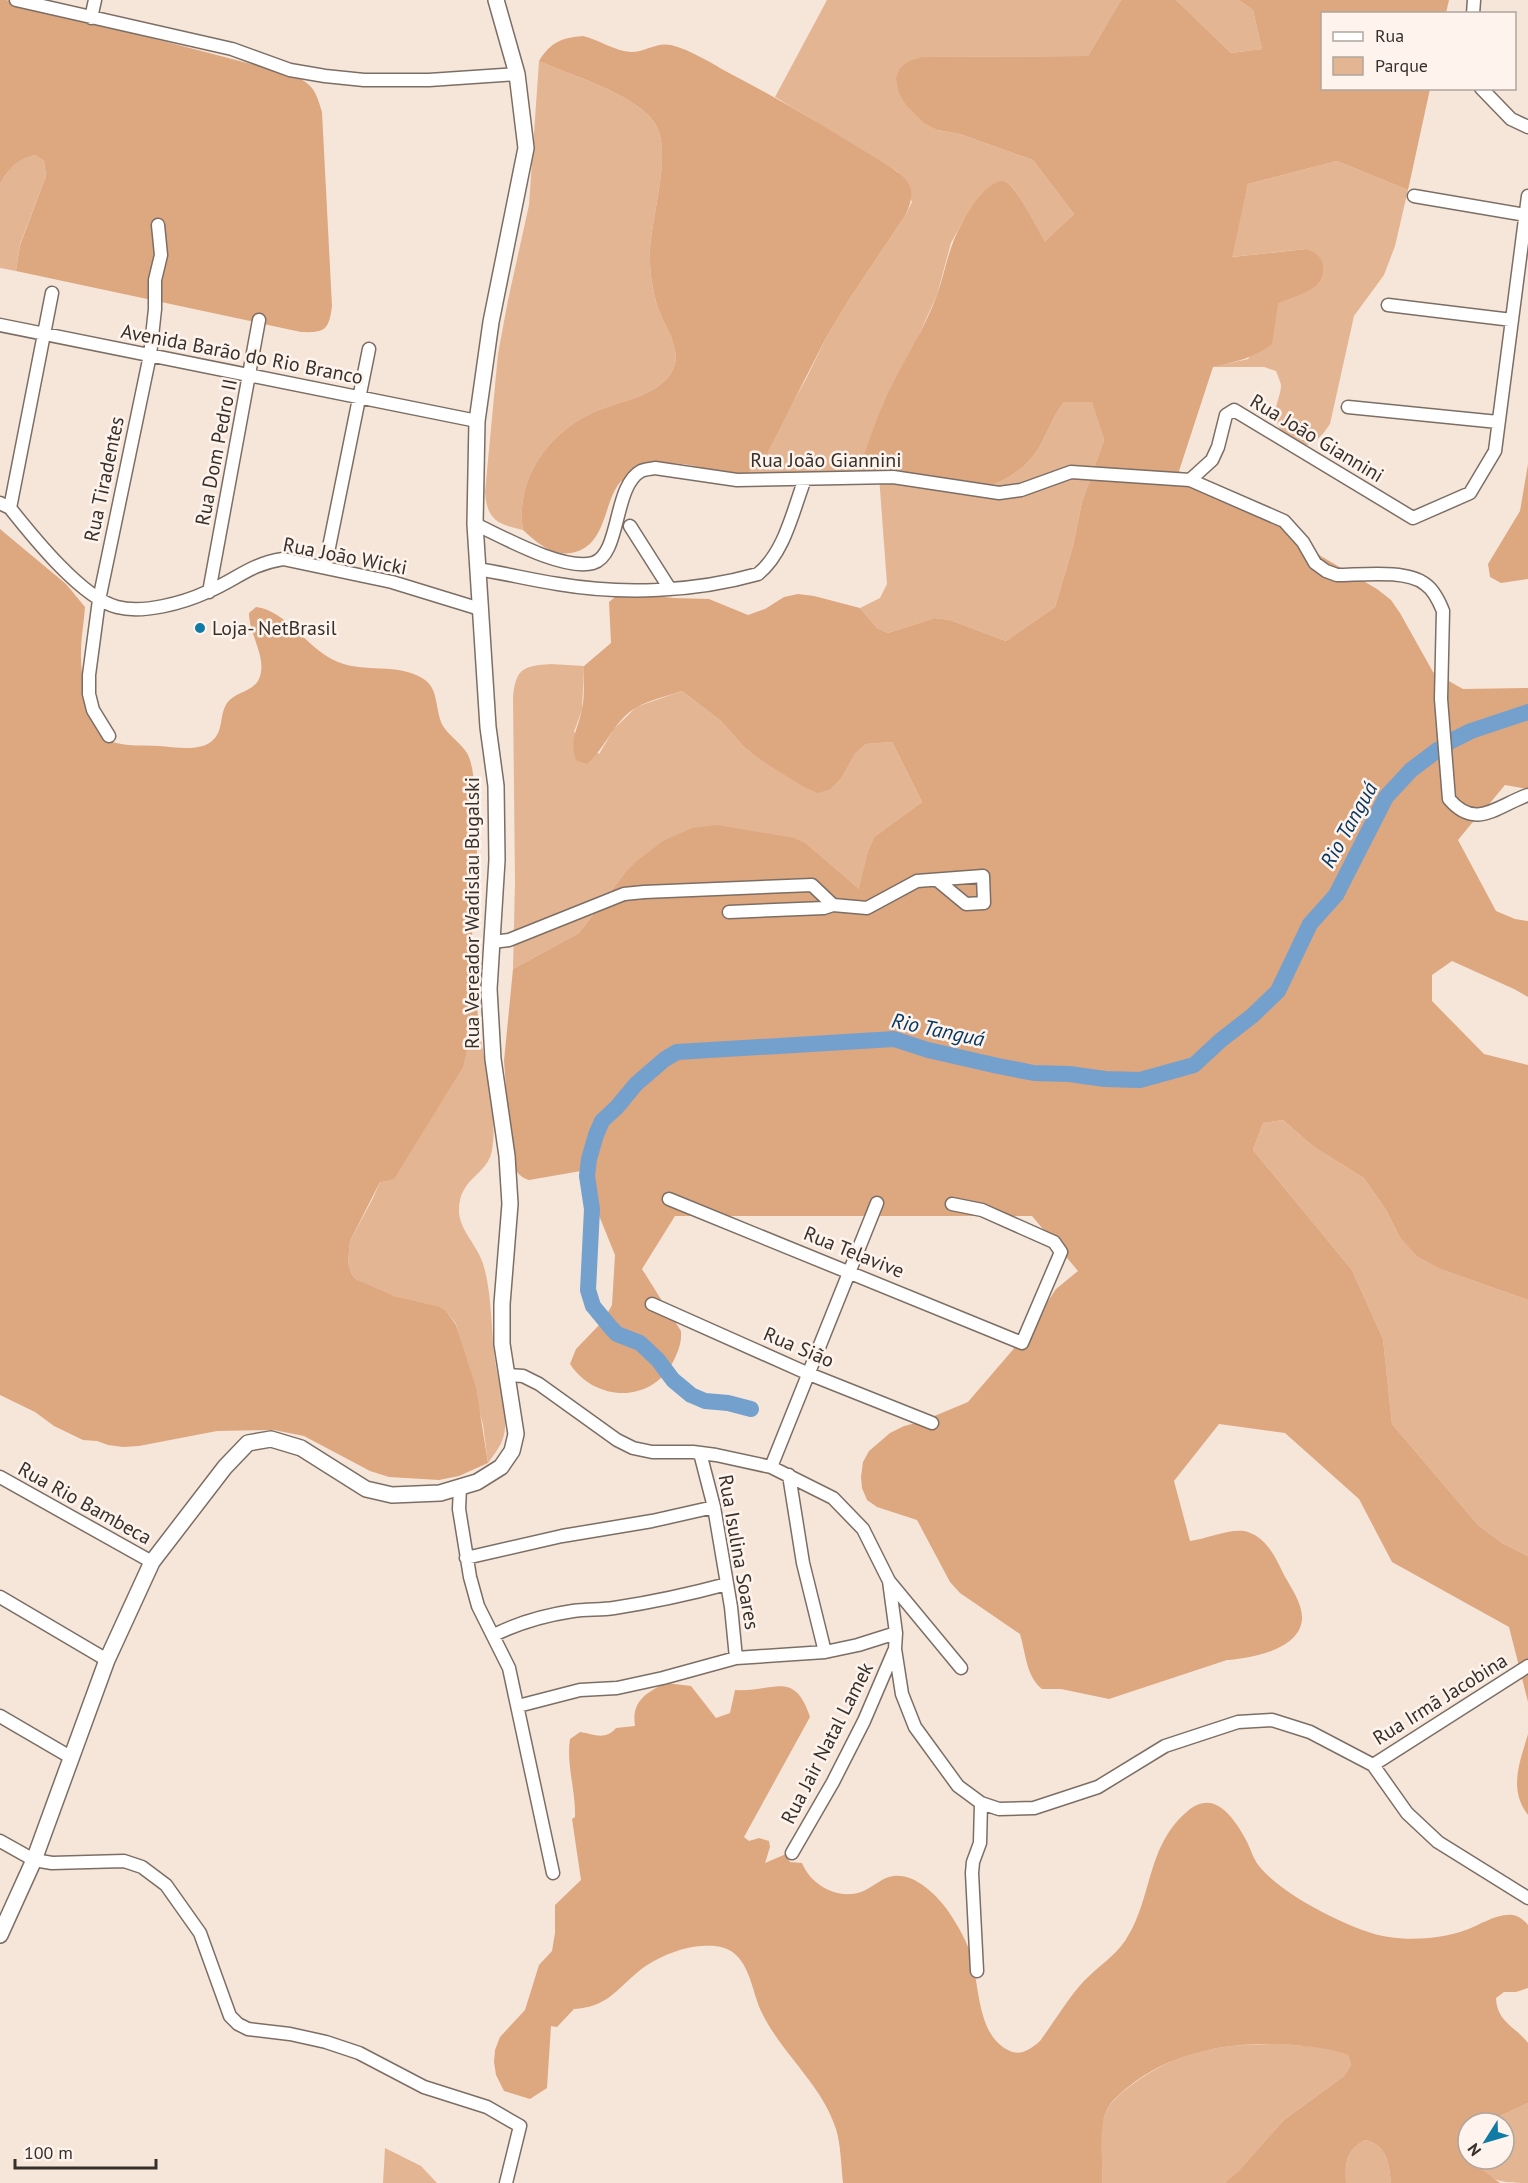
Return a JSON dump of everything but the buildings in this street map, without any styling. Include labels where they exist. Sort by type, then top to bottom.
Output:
[{"type":"main road","name":"Rua Vereador Wadislau Bugalski","points":[[0,1935],[34,1860],[108,1660],[152,1562],[225,1467],[248,1443],[272,1439],[301,1448],[366,1489],[392,1496],[440,1493],[477,1482],[501,1467],[512,1451],[516,1434],[502,1344],[502,1304],[510,1204],[507,1156],[493,1059],[489,989],[497,860],[496,786],[488,727],[477,569],[477,421],[491,321],[526,148],[517,74],[496,0]]},
{"type":"street","points":[[16,0],[232,49],[290,70],[325,76],[364,80],[429,80],[517,74]]},
{"type":"street","points":[[91,18],[95,0]]},
{"type":"street","points":[[1483,90],[1511,119],[1528,127]]},
{"type":"street","points":[[1414,196],[1526,215]]},
{"type":"street","name":"Rua João Giannini","points":[[476,524],[548,557],[563,562],[592,564],[600,560],[606,552],[620,505],[632,479],[642,470],[655,468],[737,480],[893,477],[999,493],[1021,490],[1071,472],[1190,480],[1212,460],[1218,447],[1226,415],[1234,410],[1413,518],[1470,493],[1495,451],[1528,196]]},
{"type":"street","name":"Rua Tiradentes","points":[[109,736],[93,710],[89,694],[89,675],[99,600],[150,355],[155,309],[155,279],[160,255],[158,225]]},
{"type":"street","points":[[5,506],[52,293]]},
{"type":"street","points":[[1388,305],[1512,320]]},
{"type":"street","name":"Rua Dom Pedro II","points":[[209,592],[260,320]]},
{"type":"street","name":"Avenida Barão do Rio Branco","points":[[0,325],[477,421]]},
{"type":"street","points":[[325,567],[369,349]]},
{"type":"street","points":[[1348,407],[1498,422]]},
{"type":"street","points":[[477,569],[560,584],[619,590],[670,589],[744,578],[758,574],[766,567],[781,543],[805,478]]},
{"type":"street","points":[[1190,480],[1284,521],[1303,542],[1315,563],[1326,572],[1337,575],[1411,576],[1426,584],[1438,599],[1443,611],[1442,699],[1449,799],[1457,809],[1471,815],[1494,811],[1528,795]]},
{"type":"street","name":"Rua João Wicki","points":[[5,506],[64,569],[99,600],[118,608],[134,610],[181,602],[209,592],[265,562],[283,559],[392,582],[480,609]]},
{"type":"street","points":[[630,526],[670,589]]},
{"type":"street","points":[[729,912],[824,908],[833,905],[867,908],[917,881],[937,880]]},
{"type":"street","points":[[492,942],[509,940],[624,894],[812,885],[833,905]]},
{"type":"street","name":"Rua Telavive","points":[[669,1199],[1022,1343],[1061,1252],[1054,1242],[982,1209],[952,1204]]},
{"type":"street","points":[[771,1467],[877,1203]]},
{"type":"street","name":"Rua Sião","points":[[652,1304],[809,1374],[932,1423]]},
{"type":"street","points":[[507,1375],[523,1376],[539,1384],[617,1440],[633,1448],[652,1452],[700,1453],[771,1467],[833,1498],[864,1529],[889,1581],[961,1668]]},
{"type":"street","name":"Rua Isulina Soares","points":[[700,1453],[714,1507],[731,1607],[736,1658]]},
{"type":"street","points":[[789,1475],[803,1563],[825,1652]]},
{"type":"street","name":"Rua Rio Bambeca","points":[[0,1478],[152,1562]]},
{"type":"street","points":[[460,1487],[459,1509],[466,1558],[478,1606],[509,1668],[553,1873]]},
{"type":"street","points":[[466,1558],[562,1536],[652,1521],[714,1507]]},
{"type":"street","points":[[889,1581],[896,1633],[895,1649],[902,1694],[915,1727],[958,1786],[981,1803],[999,1809],[1034,1808],[1098,1787],[1165,1746],[1238,1722],[1272,1720],[1310,1732],[1373,1764],[1407,1813],[1438,1842],[1528,1898]]},
{"type":"street","points":[[494,1635],[509,1627],[543,1617],[573,1611],[662,1601],[727,1584]]},
{"type":"street","points":[[0,1597],[108,1660]]},
{"type":"street","points":[[518,1706],[580,1690],[617,1688],[663,1678],[736,1658],[825,1652],[858,1646],[896,1633]]},
{"type":"street","name":"Rua Jair Natal Lamek","points":[[792,1853],[833,1782],[864,1721],[895,1649]]},
{"type":"street","name":"Rua Irmã Jacobina","points":[[1373,1764],[1528,1666]]},
{"type":"street","points":[[0,1716],[72,1758]]},
{"type":"street","points":[[977,1971],[972,1873],[973,1862],[980,1843],[981,1803]]},
{"type":"street","points":[[0,1841],[34,1860],[52,1863],[124,1861],[142,1868],[166,1885],[200,1933],[225,2005],[230,2016],[238,2024],[248,2029],[290,2034],[326,2042],[359,2053],[424,2087],[487,2107],[520,2126],[506,2183]]},
{"type":"green space","points":[[827,0],[1121,0],[1088,56],[923,57],[938,130],[960,134],[1033,160],[1074,214],[1045,243],[1020,198],[1008,184],[1003,181],[979,198],[951,243],[937,295],[913,348],[883,405],[857,474],[739,480],[779,427],[827,336],[912,202],[898,172],[775,97]]},
{"type":"green space","points":[[1176,0],[1239,0],[1253,10],[1262,49],[1231,53]]},
{"type":"green space","points":[[539,61],[584,79],[632,103],[654,122],[660,135],[661,169],[650,245],[650,260],[657,305],[675,349],[676,358],[669,376],[653,390],[592,413],[561,433],[548,446],[529,477],[522,511],[523,530],[500,523],[491,515],[485,492],[498,354],[529,205]]},
{"type":"green space","points":[[35,155],[44,161],[46,176],[20,244],[16,271],[0,268],[0,184],[11,167],[21,158]]},
{"type":"green space","points":[[1337,161],[1408,190],[1395,246],[1384,275],[1354,316],[1330,424],[1314,442],[1300,445],[1289,440],[1278,426],[1276,408],[1281,385],[1276,371],[1264,367],[1213,367],[1248,359],[1278,304],[1285,299],[1308,291],[1306,249],[1231,257],[1248,184]]},
{"type":"green space","points":[[1092,401],[1104,440],[1082,502],[1073,546],[1055,607],[1006,641],[950,620],[935,618],[888,633],[877,628],[860,608],[880,598],[887,584],[879,476],[988,486],[1009,477],[1027,463],[1041,445],[1064,402]]},
{"type":"green space","points":[[551,664],[584,666],[582,710],[574,732],[599,754],[614,729],[636,707],[682,691],[721,721],[744,747],[759,759],[780,771],[831,789],[841,779],[855,754],[866,744],[892,742],[922,802],[874,837],[868,851],[860,890],[807,844],[624,874],[579,933],[513,969],[514,687],[523,670]]},
{"type":"green space","points":[[480,1033],[492,1107],[492,1150],[485,1166],[463,1191],[459,1212],[462,1225],[482,1261],[485,1272],[495,1360],[504,1410],[503,1437],[500,1446],[488,1463],[483,1425],[456,1324],[447,1312],[364,1287],[352,1275],[348,1263],[350,1241],[392,1155],[468,1045]]},
{"type":"green space","points":[[1283,1120],[1314,1147],[1364,1178],[1386,1210],[1399,1236],[1443,1270],[1528,1300],[1528,1556],[1502,1543],[1478,1525],[1392,1424],[1383,1339],[1352,1270],[1253,1150],[1263,1123]]},
{"type":"green space","points":[[1281,2044],[1330,2048],[1348,2055],[1351,2065],[1344,2076],[1284,2120],[1233,2178],[1225,2183],[1102,2183],[1101,2140],[1105,2114],[1110,2105],[1125,2090],[1151,2072],[1186,2056],[1221,2047]]},
{"type":"green space","points":[[1528,2103],[1528,2183],[1496,2180],[1483,2171],[1516,2171],[1516,2111],[1511,2111]]},
{"type":"green space","points":[[1365,2140],[1378,2146],[1386,2156],[1391,2183],[1346,2183],[1346,2169],[1350,2153]]},
{"type":"green space","points":[[385,2148],[421,2166],[437,2183],[383,2183]]},
{"type":"shaded area","points":[[0,0],[289,74],[312,87],[322,112],[332,306],[327,325],[321,331],[301,332],[16,271],[20,245],[46,176],[44,161],[35,155],[22,159],[14,165],[0,184]]},
{"type":"shaded area","points":[[1121,0],[1176,0],[1231,53],[1262,49],[1253,10],[1239,0],[1449,0],[1446,12],[1321,12],[1321,90],[1430,90],[1408,190],[1337,161],[1248,184],[1232,257],[1306,249],[1320,258],[1323,264],[1322,276],[1319,283],[1307,292],[1278,304],[1272,344],[1251,356],[1213,367],[1179,471],[1229,501],[1276,517],[1314,552],[1377,589],[1391,600],[1433,672],[1463,689],[1528,688],[1528,789],[1505,785],[1483,815],[1472,823],[1458,840],[1496,911],[1515,919],[1528,921],[1528,997],[1452,961],[1432,975],[1432,1001],[1484,1054],[1528,1065],[1528,1300],[1443,1270],[1417,1256],[1399,1236],[1386,1210],[1364,1178],[1314,1147],[1283,1120],[1263,1123],[1253,1150],[1352,1270],[1383,1339],[1392,1424],[1478,1525],[1502,1543],[1528,1556],[1528,1702],[1509,1627],[1392,1562],[1359,1499],[1285,1433],[1219,1424],[1174,1481],[1190,1541],[1235,1531],[1248,1532],[1260,1539],[1273,1554],[1298,1601],[1302,1613],[1299,1630],[1284,1645],[1273,1650],[1227,1660],[1109,1699],[1061,1689],[1042,1689],[1033,1678],[1027,1664],[1020,1634],[960,1593],[950,1582],[917,1520],[877,1507],[867,1500],[862,1488],[861,1477],[863,1462],[869,1451],[890,1433],[968,1402],[1028,1332],[1056,1289],[1078,1271],[1032,1216],[675,1216],[642,1269],[681,1331],[679,1347],[673,1362],[663,1376],[637,1391],[623,1393],[594,1386],[581,1377],[570,1364],[576,1349],[603,1321],[612,1305],[615,1255],[581,1171],[529,1180],[518,1173],[512,1159],[504,1061],[513,969],[579,933],[624,874],[637,861],[663,841],[692,828],[717,825],[794,838],[807,844],[859,889],[868,851],[874,837],[922,802],[892,742],[866,744],[855,754],[841,779],[831,789],[818,793],[759,759],[744,747],[721,721],[682,691],[653,700],[629,712],[587,764],[576,760],[573,746],[583,704],[584,666],[611,643],[609,602],[620,593],[709,599],[748,615],[765,609],[784,597],[798,594],[860,608],[877,628],[888,633],[935,618],[950,620],[1006,641],[1055,607],[1073,546],[1082,502],[1104,440],[1092,402],[1064,402],[1041,445],[1027,463],[1016,473],[988,486],[857,474],[888,393],[932,308],[957,232],[984,191],[1002,181],[1013,188],[1045,242],[1074,214],[1033,160],[960,134],[938,130],[924,123],[906,105],[899,93],[896,78],[900,68],[909,61],[923,57],[1088,56]]},
{"type":"shaded area","points":[[583,36],[613,48],[631,52],[666,44],[693,53],[788,105],[893,169],[909,185],[911,198],[905,216],[827,336],[764,459],[739,480],[685,464],[665,465],[630,475],[619,483],[613,493],[600,529],[593,540],[584,548],[564,553],[545,547],[523,530],[524,494],[529,477],[538,461],[548,446],[576,422],[601,409],[653,390],[669,376],[676,358],[672,340],[657,305],[650,260],[650,245],[661,169],[660,135],[654,122],[632,103],[584,79],[539,61],[557,42]]},
{"type":"shaded area","points":[[1528,464],[1528,579],[1501,583],[1490,577],[1488,564],[1520,511]]},
{"type":"shaded area","points":[[0,529],[66,584],[85,607],[81,642],[84,686],[94,724],[99,733],[111,742],[186,748],[200,747],[212,741],[218,733],[223,713],[230,699],[253,687],[259,679],[260,655],[249,613],[256,607],[277,615],[327,657],[338,662],[359,667],[413,673],[428,682],[432,687],[443,726],[467,753],[472,770],[477,808],[472,947],[480,1033],[468,1045],[463,1067],[394,1179],[380,1182],[350,1241],[348,1263],[352,1275],[357,1280],[394,1296],[439,1307],[447,1312],[456,1325],[476,1388],[488,1463],[459,1476],[439,1480],[389,1477],[370,1471],[304,1436],[274,1430],[217,1431],[139,1446],[108,1445],[83,1440],[0,1395]]},
{"type":"shaded area","points":[[666,1683],[691,1686],[716,1718],[730,1713],[735,1690],[781,1686],[797,1693],[804,1702],[810,1717],[744,1837],[749,1841],[759,1838],[769,1841],[770,1847],[765,1863],[786,1854],[790,1862],[802,1863],[818,1884],[834,1892],[852,1894],[861,1892],[885,1878],[894,1876],[917,1881],[930,1891],[946,1908],[968,1946],[981,2007],[990,2032],[998,2042],[1012,2052],[1025,2051],[1040,2041],[1083,1982],[1125,1941],[1141,1907],[1157,1855],[1165,1839],[1175,1823],[1190,1809],[1201,1803],[1216,1805],[1228,1814],[1242,1832],[1259,1866],[1284,1889],[1357,1928],[1389,1937],[1428,1938],[1457,1933],[1501,1916],[1519,1917],[1528,1925],[1528,1988],[1516,1992],[1504,1992],[1496,1998],[1503,2018],[1528,2043],[1528,2103],[1511,2111],[1456,2111],[1456,2171],[1484,2171],[1500,2183],[1391,2183],[1386,2156],[1378,2146],[1365,2140],[1350,2153],[1346,2169],[1346,2183],[1225,2183],[1238,2172],[1284,2120],[1344,2076],[1351,2065],[1348,2055],[1322,2048],[1252,2044],[1212,2049],[1173,2061],[1136,2081],[1114,2100],[1107,2109],[1103,2123],[1102,2183],[843,2183],[839,2142],[830,2113],[812,2084],[770,2028],[741,1961],[729,1950],[716,1946],[686,1948],[660,1958],[645,1966],[610,1997],[595,2005],[574,2009],[557,2027],[551,2026],[547,2088],[530,2099],[504,2091],[496,2075],[495,2050],[500,2037],[525,2010],[539,1965],[552,1951],[555,1933],[555,1905],[581,1880],[572,1819],[575,1817],[575,1807],[569,1758],[570,1739],[580,1732],[603,1736],[616,1728],[635,1726],[634,1717],[638,1704],[653,1690]]},
{"type":"shaded area","points":[[1528,1734],[1528,1815],[1518,1795],[1517,1785],[1519,1765]]},
{"type":"waterway","name":"Rio Tanguá","points":[[1449,742],[1471,731],[1528,712]]},
{"type":"waterway","name":"Rio Tanguá","points":[[751,1409],[728,1403],[705,1401],[691,1395],[673,1380],[658,1360],[640,1343],[617,1334],[593,1306],[588,1290],[592,1209],[587,1176],[589,1159],[602,1121],[636,1084],[665,1059],[677,1052],[894,1039],[928,1050],[1034,1073],[1140,1080],[1194,1065],[1278,991],[1310,924],[1336,895],[1386,797],[1411,770],[1439,749]]},
{"type":"place","name":"Loja- NetBrasil","points":[[200,628]]}]
